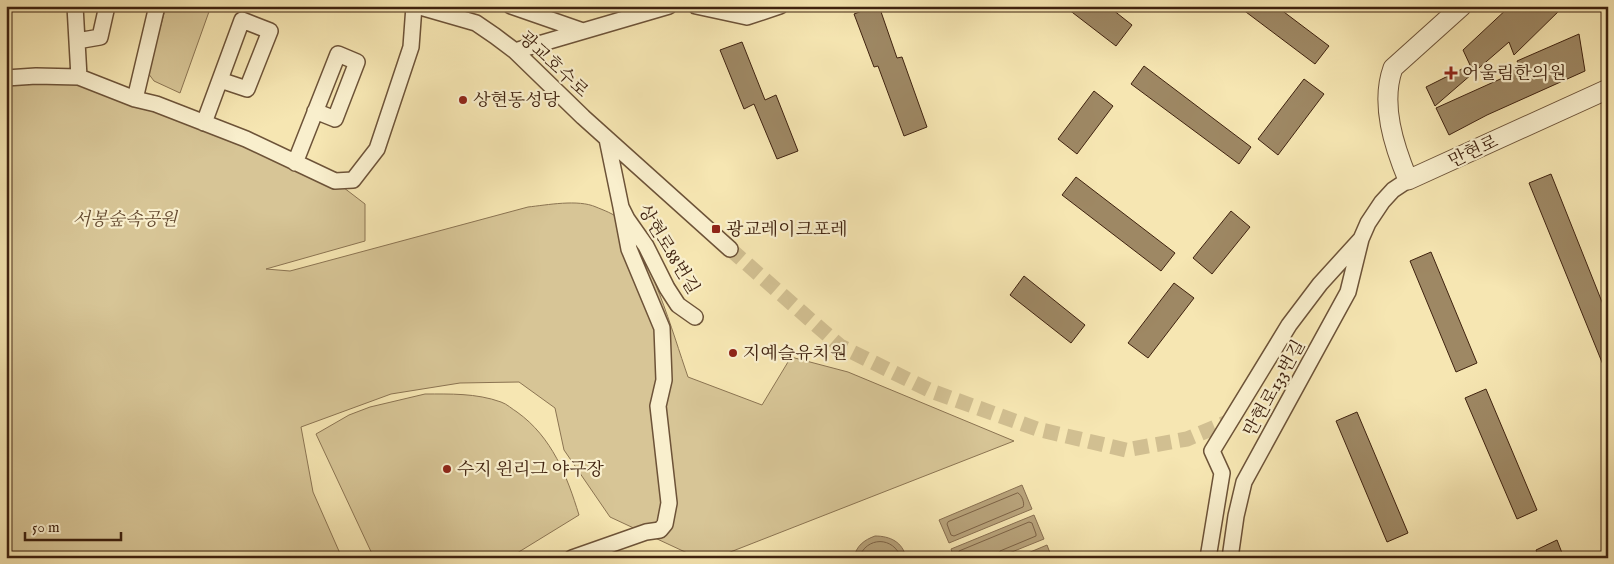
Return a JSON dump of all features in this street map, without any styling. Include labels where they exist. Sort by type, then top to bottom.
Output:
[{"type":"street","points":[[75,6],[79,76]]},
{"type":"street","points":[[77,41],[100,37],[107,6]]},
{"type":"street","points":[[135,99],[157,6]]},
{"type":"street","points":[[6,78],[79,76],[135,99],[156,104],[246,139],[335,182],[353,180],[377,149],[411,47],[416,6]]},
{"type":"street","name":"광교호수로","points":[[416,6],[476,23],[515,51],[607,139]]},
{"type":"street","points":[[511,6],[584,31]]},
{"type":"street","points":[[515,51],[670,6]]},
{"type":"street","points":[[696,6],[747,17],[780,6]]},
{"type":"street","points":[[1408,180],[1397,154],[1392,129],[1388,104],[1390,76],[1393,68],[1462,6]]},
{"type":"street","points":[[204,123],[220,80]]},
{"type":"street","name":"만현로","points":[[1361,239],[1382,202],[1393,190],[1408,180],[1608,89]]},
{"type":"street","points":[[295,163],[315,111]]},
{"type":"street","points":[[607,139],[730,250]]},
{"type":"street","name":"상현로88번길","points":[[607,139],[621,207],[646,246],[678,306],[695,317]]},
{"type":"street","points":[[572,558],[646,532],[660,530],[666,524],[670,503],[658,406],[664,380],[662,328],[629,249],[621,207]]},
{"type":"street","points":[[1208,558],[1222,473],[1212,451],[1290,325],[1320,284],[1361,239]]},
{"type":"street","name":"만현로133번길","points":[[1230,558],[1236,516],[1244,482],[1348,292],[1361,239]]},
{"type":"green space","points":[[166,6],[211,6],[180,93],[154,81],[148,73]]},
{"type":"green space","name":"서봉숲속공원","points":[[79,77],[335,181],[365,204],[365,241],[266,269],[290,271],[528,207],[562,203],[589,205],[615,216],[631,235],[660,294],[688,377],[762,405],[791,357],[848,372],[1014,441],[715,558],[698,558],[610,517],[564,450],[555,408],[519,382],[460,383],[391,394],[301,427],[313,492],[342,558],[6,558],[6,78]]},
{"type":"green space","name":"수지 윈리그 야구장","points":[[425,394],[482,397],[503,403],[517,412],[540,433],[557,458],[579,515],[509,558],[374,558],[316,434],[349,415],[370,407]]},
{"type":"water","points":[[1022,485],[1032,509],[949,543],[939,520]]},
{"type":"water","points":[[1034,515],[1044,539],[997,558],[954,558],[951,549]]},
{"type":"water","points":[[875,536],[886,537],[895,541],[902,548],[906,558],[854,558],[861,544]]},
{"type":"water","points":[[1047,545],[1052,558],[1016,558]]},
{"type":"building","points":[[879,6],[897,58],[902,57],[927,127],[904,136],[878,66],[874,67],[854,14]]},
{"type":"building","points":[[1064,6],[1108,6],[1132,25],[1116,46]]},
{"type":"building","points":[[1238,6],[1276,6],[1329,46],[1315,64]]},
{"type":"building","points":[[1510,6],[1564,6],[1514,55],[1509,42],[1435,106],[1426,87],[1470,65],[1463,50]]},
{"type":"building","points":[[1579,34],[1585,71],[1487,115],[1449,135],[1436,108],[1507,76],[1506,71],[1519,65],[1517,61]]},
{"type":"building","points":[[742,42],[765,100],[776,95],[798,151],[777,159],[754,104],[744,109],[720,50]]},
{"type":"building","points":[[1144,66],[1251,147],[1239,164],[1131,84]]},
{"type":"building","points":[[1304,79],[1324,94],[1278,155],[1258,139]]},
{"type":"building","points":[[1094,91],[1113,106],[1077,154],[1058,139]]},
{"type":"building","points":[[1551,174],[1608,317],[1608,377],[1529,183]]},
{"type":"building","points":[[1076,177],[1175,253],[1161,271],[1062,195]]},
{"type":"building","points":[[1231,211],[1250,227],[1212,274],[1193,258]]},
{"type":"building","points":[[1431,252],[1477,363],[1456,372],[1410,261]]},
{"type":"building","points":[[1024,276],[1085,325],[1071,343],[1010,295]]},
{"type":"building","points":[[1174,283],[1194,298],[1148,358],[1128,343]]},
{"type":"building","points":[[1486,389],[1537,510],[1517,519],[1465,398]]},
{"type":"building","points":[[1357,412],[1408,533],[1387,542],[1336,421]]},
{"type":"building","points":[[1557,540],[1564,558],[1539,558],[1536,550]]},
{"type":"tunnel","points":[[730,249],[840,346],[931,391],[1037,429],[1126,450],[1187,439],[1230,421]]},
{"type":"place","name":"어울림한의원","points":[[1451,73]]},
{"type":"place","name":"상현동성당","points":[[463,100]]},
{"type":"place","name":"광교레이크포레","points":[[716,229]]},
{"type":"place","name":"지예슬유치원","points":[[733,353]]},
{"type":"place","name":"수지 윈리그 야구장","points":[[447,469]]}]
